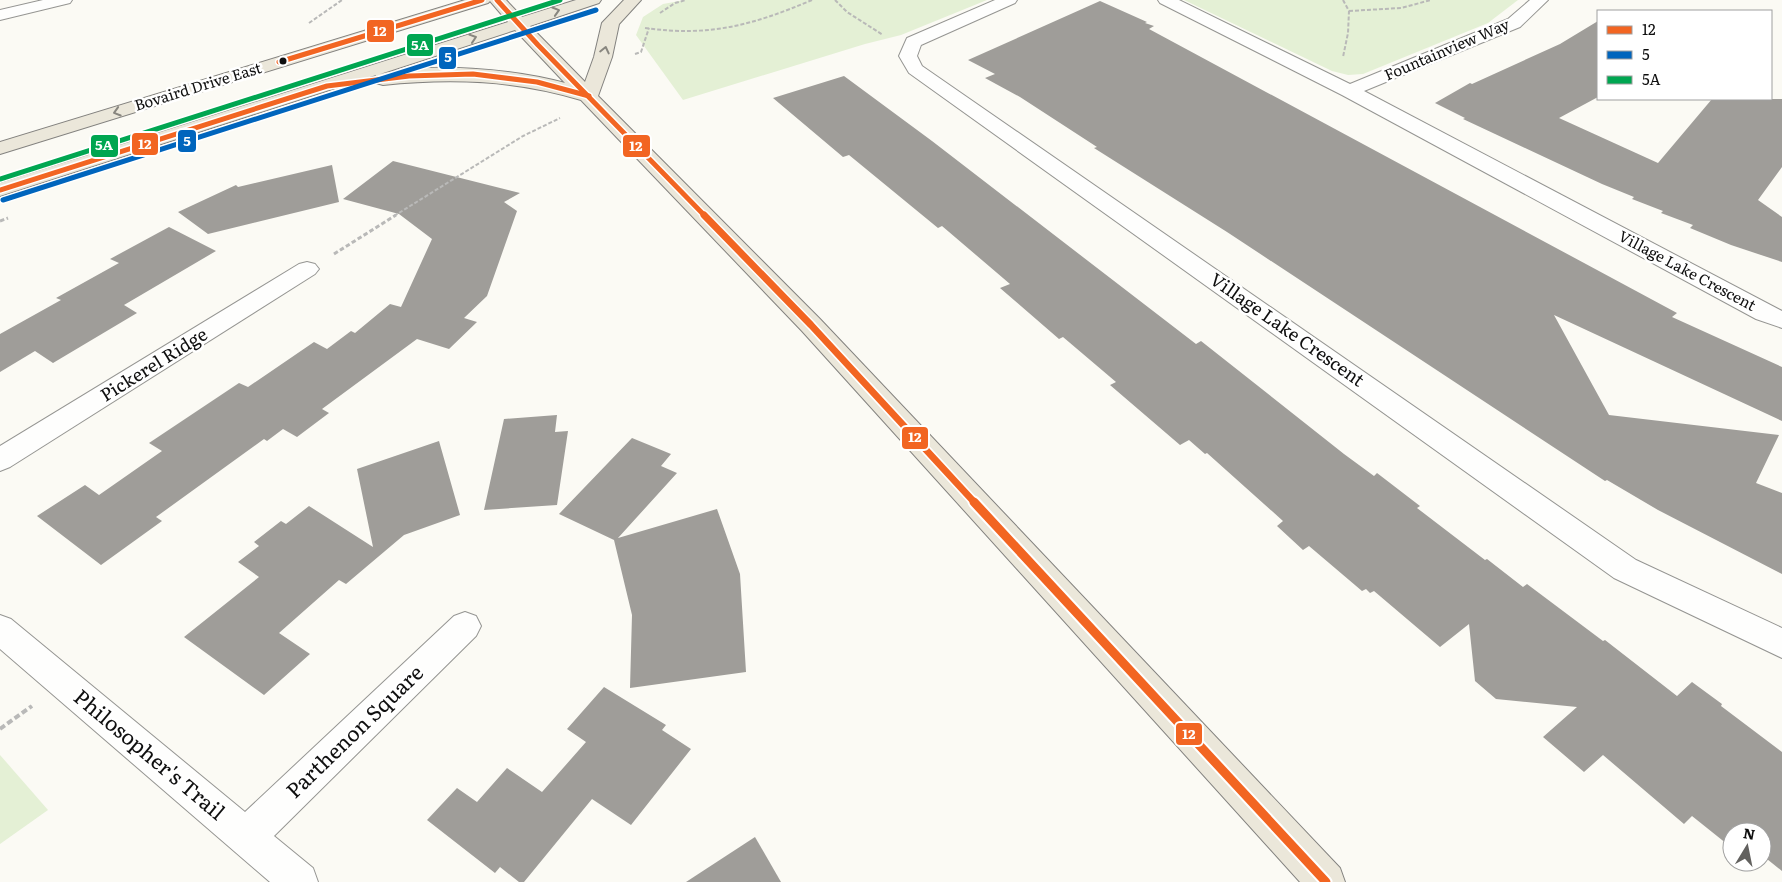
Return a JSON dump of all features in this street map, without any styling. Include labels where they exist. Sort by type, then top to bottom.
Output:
[{"type":"main road","name":"Bovaird Drive East","points":[[0,148],[482,0]]},
{"type":"main road","points":[[497,0],[811,325],[1326,882]]},
{"type":"main road","points":[[0,190],[593,0]]},
{"type":"main road","points":[[589,96],[603,57],[611,23],[633,0]]},
{"type":"main road","points":[[362,37],[404,7]]},
{"type":"main road","points":[[327,86],[409,76],[474,74],[537,82],[589,96]]},
{"type":"street","points":[[0,15],[64,0]]},
{"type":"street","points":[[911,48],[913,42],[1008,0]]},
{"type":"street","name":"Village Lake Crescent","points":[[1166,0],[1349,91],[1765,313],[1782,320]]},
{"type":"street","name":"Fountainview Way","points":[[1349,91],[1514,23],[1540,0]]},
{"type":"street","name":"Village Lake Crescent","points":[[911,48],[908,56],[915,69],[1625,569],[1782,644]]},
{"type":"street","name":"Pickerel Ridge","points":[[0,460],[307,269]]},
{"type":"street","name":"Parthenon Square","points":[[246,838],[465,626]]},
{"type":"street","name":"Philosopher's Trail","points":[[0,629],[299,882]]},
{"type":"path","points":[[657,15],[665,9],[686,0]]},
{"type":"path","points":[[641,27],[702,31],[733,28],[761,21],[812,0]]},
{"type":"path","points":[[835,0],[847,12],[874,30],[911,48]]},
{"type":"path","points":[[1343,0],[1349,11],[1348,33],[1341,63],[1349,91]]},
{"type":"path","points":[[1349,11],[1422,4],[1431,0]]},
{"type":"path","points":[[635,54],[641,52],[648,28],[653,22]]},
{"type":"path","points":[[307,269],[523,136]]},
{"type":"green space","points":[[685,0],[987,0],[901,35],[865,44],[683,100],[636,35],[643,17],[663,4]]},
{"type":"green space","points":[[1184,0],[1518,0],[1488,23],[1363,74],[1348,75],[1332,71]]},
{"type":"green space","points":[[0,755],[48,810],[0,844]]},
{"type":"building","points":[[1100,1],[1147,22],[1145,23],[1154,26],[1149,29],[1677,313],[1672,317],[1782,367],[1782,421],[1554,315],[1609,415],[1779,435],[1756,483],[1782,493],[1782,574],[1658,510],[1607,480],[1605,481],[1227,232],[1094,148],[1097,147],[1020,97],[985,78],[995,74],[968,60]]},
{"type":"building","points":[[1597,22],[1597,98],[1559,118],[1658,163],[1711,100],[1782,99],[1782,167],[1758,200],[1782,217],[1782,262],[1731,245],[1690,228],[1693,225],[1661,213],[1663,211],[1632,199],[1634,197],[1463,119],[1465,118],[1435,103],[1470,83],[1472,84],[1560,44]]},
{"type":"building","points":[[844,76],[932,141],[1196,344],[1201,341],[1344,454],[1374,476],[1377,473],[1420,506],[1417,508],[1485,560],[1487,559],[1523,587],[1527,584],[1603,641],[1605,640],[1677,696],[1692,682],[1722,704],[1721,706],[1782,752],[1782,871],[1772,863],[1772,822],[1722,822],[1722,840],[1692,816],[1684,824],[1603,755],[1584,772],[1543,737],[1577,707],[1496,699],[1475,681],[1469,624],[1440,647],[1374,591],[1370,593],[1366,589],[1362,591],[1309,546],[1303,550],[1277,526],[1283,521],[1207,453],[1205,454],[1189,440],[1180,445],[1110,385],[1116,382],[1063,337],[1059,339],[1000,288],[1010,284],[942,226],[938,228],[849,155],[843,157],[773,98]]},
{"type":"building","points":[[393,161],[520,193],[504,202],[517,211],[487,296],[464,318],[477,322],[449,349],[417,339],[322,409],[329,413],[297,437],[283,429],[267,441],[264,439],[156,517],[162,521],[101,565],[37,516],[85,485],[99,495],[162,451],[149,443],[239,383],[248,387],[314,342],[327,349],[351,331],[355,333],[390,304],[401,307],[432,239],[399,214],[343,199]]},
{"type":"building","points":[[332,165],[339,202],[208,234],[178,212],[236,185],[238,187]]},
{"type":"building","points":[[169,227],[216,251],[124,305],[137,313],[53,363],[35,351],[0,372],[0,334],[61,300],[56,298],[119,263],[110,259]]},
{"type":"building","points":[[557,415],[555,432],[568,431],[557,505],[484,510],[504,419]]},
{"type":"building","points":[[632,438],[671,454],[661,466],[677,473],[618,538],[717,509],[740,574],[746,672],[630,688],[632,615],[614,540],[559,514]]},
{"type":"building","points":[[439,441],[460,515],[404,535],[346,584],[339,580],[279,633],[310,654],[264,695],[184,637],[259,577],[238,562],[259,546],[254,542],[281,521],[286,524],[309,506],[373,547],[357,469]]},
{"type":"building","points":[[604,687],[666,725],[662,730],[691,749],[631,825],[592,799],[524,882],[519,882],[500,867],[495,873],[427,820],[457,788],[477,802],[507,768],[542,792],[586,742],[567,729]]},
{"type":"building","points":[[755,837],[781,882],[686,882]]},
{"type":"transit line","name":"12","points":[[279,62],[482,0]]},
{"type":"transit line","name":"12","points":[[497,0],[538,45],[811,325],[1326,882]]},
{"type":"transit line","name":"5A","points":[[0,179],[560,0]]},
{"type":"transit line","name":"5","points":[[3,200],[596,10]]},
{"type":"transit line","name":"12","points":[[0,190],[327,86],[409,76],[473,74],[537,82],[589,96]]}]
